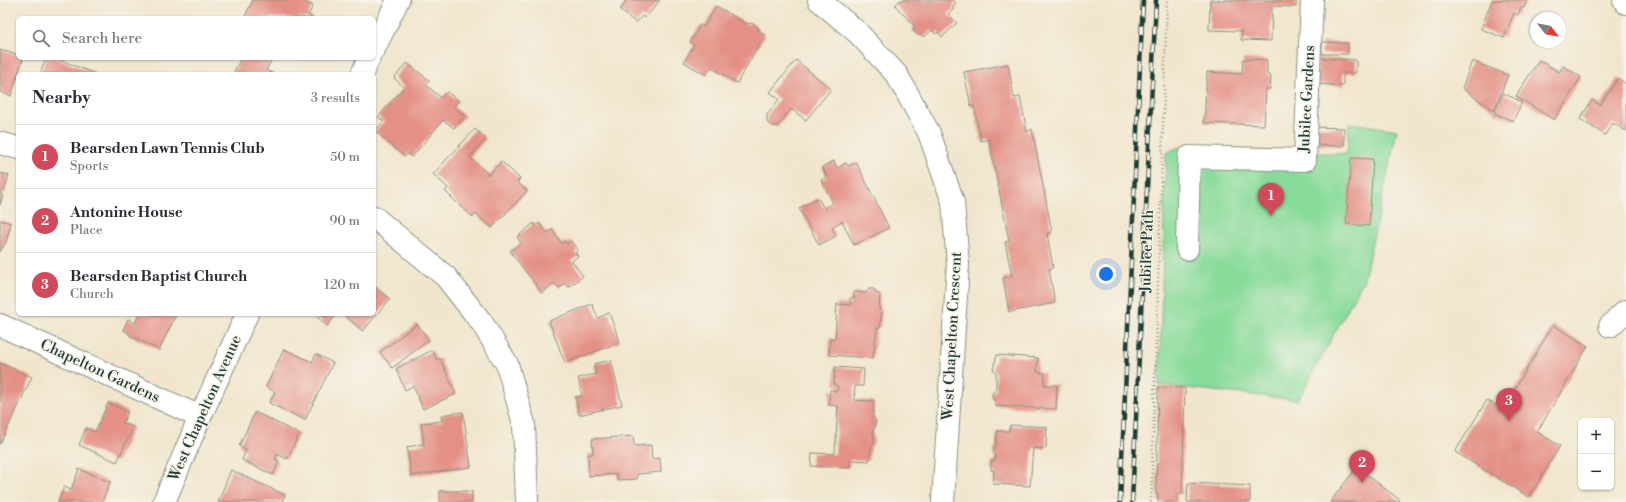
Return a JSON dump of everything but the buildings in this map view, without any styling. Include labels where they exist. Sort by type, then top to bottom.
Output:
[{"type":"street","points":[[376,45],[398,0]]},
{"type":"street","name":"West Chapelton Crescent","points":[[819,0],[858,33],[898,75],[929,132],[953,202],[958,264],[942,502]]},
{"type":"street","name":"Jubilee Gardens","points":[[1187,249],[1190,157],[1305,160],[1312,0]]},
{"type":"street","points":[[363,72],[368,60]]},
{"type":"street","points":[[0,143],[16,147]]},
{"type":"street","points":[[376,219],[446,277],[482,323],[507,364],[524,424],[527,502]]},
{"type":"street","points":[[1610,326],[1626,311]]},
{"type":"street","name":"West Chapelton Avenue","points":[[164,502],[200,417],[246,316]]},
{"type":"street","name":"Chapelton Gardens","points":[[0,325],[200,417]]},
{"type":"path","name":"Jubilee Path","points":[[1151,502],[1167,0]]},
{"type":"green space","points":[[1349,123],[1397,130],[1364,279],[1298,400],[1159,385],[1166,153],[1177,148],[1347,154]]},
{"type":"railway","points":[[1120,502],[1143,0]]},
{"type":"railway","points":[[1132,502],[1156,0]]},
{"type":"place","name":"Bearsden Lawn Tennis Club","points":[[1271,216]]},
{"type":"place","name":"Bearsden Baptist Church","points":[[1509,421]]},
{"type":"place","name":"Antonine House","points":[[1362,483]]}]
